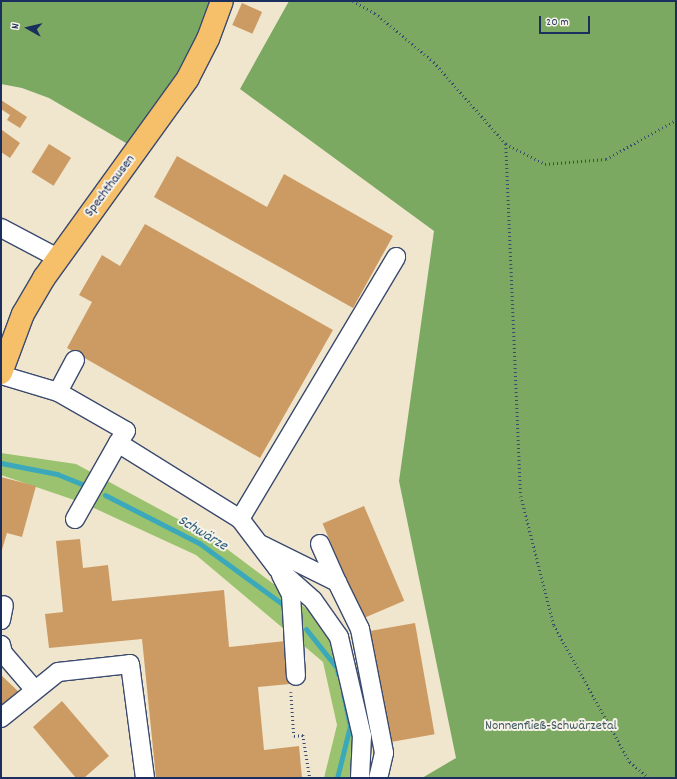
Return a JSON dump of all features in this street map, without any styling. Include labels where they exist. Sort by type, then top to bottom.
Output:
[{"type":"main road","name":"Spechthausen","points":[[1,374],[23,314],[56,258],[139,149],[188,78],[208,39],[222,1]]},
{"type":"lane","points":[[1,228],[56,258]]},
{"type":"lane","points":[[240,519],[396,257]]},
{"type":"lane","points":[[58,392],[75,360]]},
{"type":"lane","points":[[1,374],[58,392],[126,431],[76,519]]},
{"type":"lane","points":[[118,443],[240,519],[262,544],[278,569],[291,594],[296,676]]},
{"type":"lane","points":[[262,544],[337,582]]},
{"type":"lane","points":[[320,544],[360,628],[384,753],[378,778]]},
{"type":"lane","points":[[278,569],[313,600],[339,637],[362,736],[360,778]]},
{"type":"lane","points":[[1,645],[4,653],[34,689]]},
{"type":"lane","points":[[1,718],[34,689],[58,672],[130,664],[145,778]]},
{"type":"path","points":[[353,1],[375,13],[434,62],[506,144],[545,164],[606,159],[676,120]]},
{"type":"path","points":[[506,144],[521,496],[554,625],[630,762],[649,778]]},
{"type":"path","points":[[296,676],[290,695],[294,736],[303,735],[310,778]]},
{"type":"green space","points":[[1,1],[214,1],[182,72],[131,146],[49,98],[22,88],[1,84]]},
{"type":"green space","name":"Nonnenfließ-Schwärzetal","points":[[289,1],[676,1],[676,778],[422,778],[456,758],[399,481],[434,231],[240,89]]},
{"type":"green space","points":[[1,453],[76,464],[211,537],[340,634],[371,732],[351,778],[324,778],[337,725],[323,662],[196,555],[83,503],[1,475]]},
{"type":"building","points":[[242,3],[262,12],[252,34],[232,25]]},
{"type":"building","points":[[1,100],[27,117],[20,128],[7,120],[10,115],[1,109]]},
{"type":"building","points":[[2,130],[20,143],[10,158],[1,152]]},
{"type":"building","points":[[49,144],[71,158],[54,186],[32,172]]},
{"type":"building","points":[[177,156],[267,207],[284,174],[393,236],[353,308],[154,197]]},
{"type":"building","points":[[145,224],[333,330],[260,458],[67,348],[92,302],[79,295],[102,255],[120,266]]},
{"type":"building","points":[[1,477],[36,486],[22,537],[7,533],[1,553]]},
{"type":"building","points":[[364,506],[404,601],[363,618],[323,524]]},
{"type":"building","points":[[80,539],[83,568],[108,565],[112,601],[224,590],[229,647],[286,641],[290,684],[258,687],[264,750],[299,746],[302,778],[156,778],[142,639],[49,648],[45,614],[63,612],[56,541]]},
{"type":"building","points":[[415,623],[435,734],[385,743],[366,632]]},
{"type":"building","points":[[1,675],[20,693],[1,712]]},
{"type":"building","points":[[62,701],[109,756],[84,778],[76,778],[33,727]]},
{"type":"waterway","name":"Schwärze","points":[[1,463],[57,474],[89,487]]},
{"type":"waterway","name":"Schwärze","points":[[105,495],[199,543],[281,603]]},
{"type":"waterway","name":"Schwärze","points":[[306,629],[337,668],[338,674]]},
{"type":"waterway","name":"Schwärze","points":[[337,778],[350,726],[343,694]]}]
